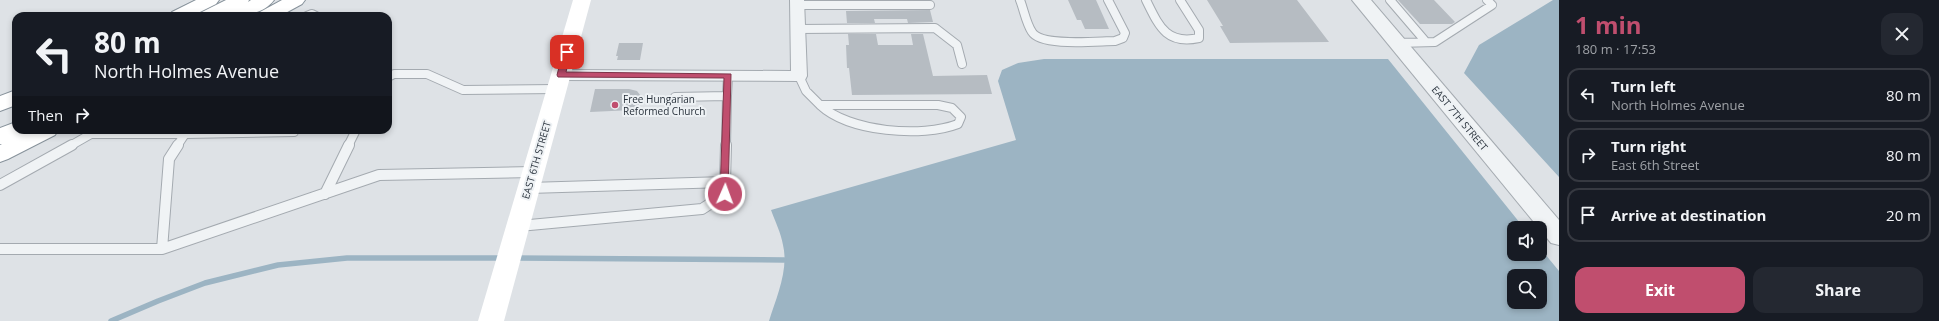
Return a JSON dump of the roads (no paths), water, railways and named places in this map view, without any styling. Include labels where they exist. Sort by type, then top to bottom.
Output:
[{"type":"main road","points":[[186,12],[210,0]]},
{"type":"main road","points":[[208,12],[229,0]]},
{"type":"main road","points":[[216,12],[240,0]]},
{"type":"main road","points":[[242,12],[265,0]]},
{"type":"main road","points":[[274,12],[296,0]]},
{"type":"main road","name":"EAST 6TH STREET","points":[[491,321],[582,0]]},
{"type":"main road","points":[[0,104],[12,98]]},
{"type":"main road","points":[[0,121],[12,115]]},
{"type":"main road","points":[[0,137],[12,131]]},
{"type":"main road","points":[[0,154],[39,134]]},
{"type":"street","name":"EAST 7TH STREET","points":[[1360,0],[1559,236]]},
{"type":"street","points":[[559,82],[728,76],[799,76],[797,3]]},
{"type":"lane","points":[[1020,0],[1032,32],[1038,38],[1050,41],[1115,41],[1123,38],[1125,33],[1108,0]]},
{"type":"lane","points":[[1146,0],[1163,32],[1180,40],[1190,41],[1199,38],[1199,30],[1180,0]]},
{"type":"lane","points":[[1390,0],[1426,42]]},
{"type":"lane","points":[[1397,43],[1435,42],[1492,5],[1487,0]]},
{"type":"lane","points":[[797,3],[930,5]]},
{"type":"lane","points":[[798,28],[936,28],[957,45],[962,64]]},
{"type":"lane","points":[[392,75],[427,74],[463,90],[559,82]]},
{"type":"lane","points":[[517,230],[702,209],[725,194],[728,76]]},
{"type":"lane","points":[[799,76],[802,86],[819,105],[839,120],[878,129],[897,131],[948,128],[958,124],[961,117],[958,111],[950,106],[819,105]]},
{"type":"lane","points":[[675,97],[727,96]]},
{"type":"lane","points":[[0,185],[91,134],[185,134]]},
{"type":"lane","points":[[162,249],[169,159],[185,134]]},
{"type":"lane","points":[[325,194],[354,134]]},
{"type":"lane","points":[[0,250],[162,249],[325,194],[379,174],[531,180],[725,182]]},
{"type":"water","points":[[1553,0],[1559,0],[1559,177],[1464,73],[1479,45]]},
{"type":"water","points":[[1044,59],[1388,59],[1518,221],[1507,221],[1507,261],[1547,261],[1547,256],[1559,271],[1559,321],[769,321],[781,284],[784,264],[782,241],[771,210],[1016,140],[998,81],[1002,70],[1018,63]]},
{"type":"waterway","points":[[111,321],[205,283],[278,265],[347,258],[503,258]]},
{"type":"waterway","points":[[515,258],[784,260]]},
{"type":"place","name":"Free Hungarian Reformed Church","points":[[615,105]]}]
